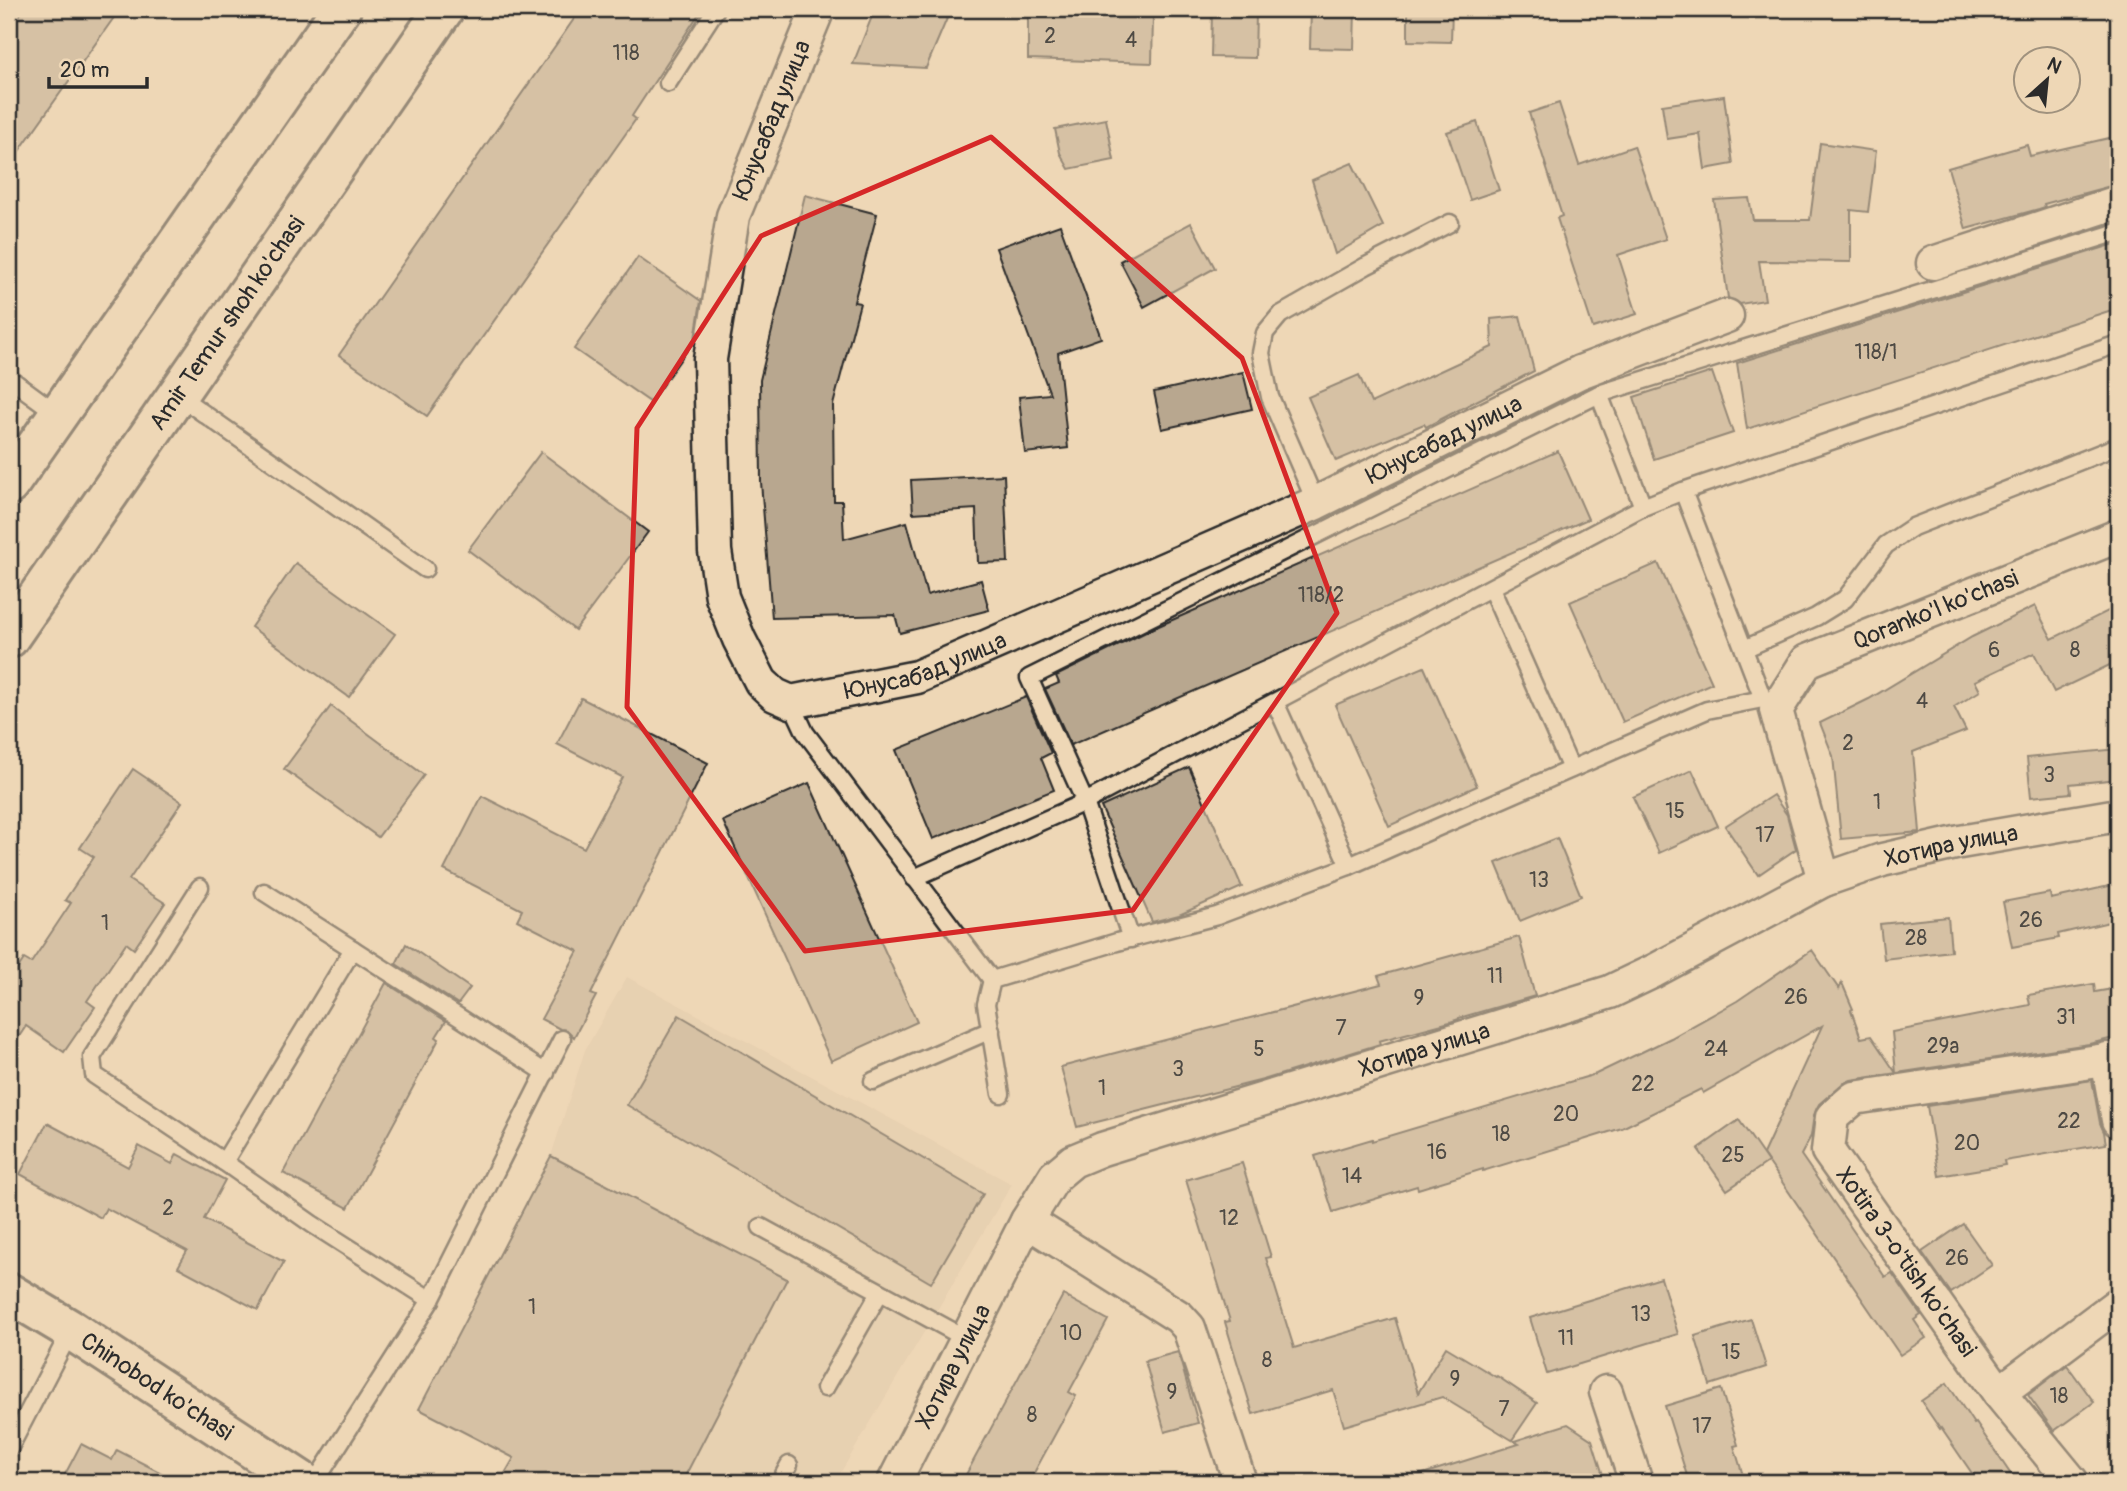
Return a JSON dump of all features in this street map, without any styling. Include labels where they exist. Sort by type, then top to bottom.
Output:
[{"type":"main road","points":[[9,485],[341,9]]},
{"type":"main road","name":"Amir Temur shoh ko'chasi","points":[[9,638],[444,9]]},
{"type":"main road","name":"Chinobod ko'chasi","points":[[9,1293],[71,1330],[303,1482]]},
{"type":"street","name":"Юнусабад улица","points":[[818,9],[733,216],[710,359],[715,551],[722,597],[738,639],[761,682],[775,695],[791,702],[918,677],[1316,503],[1580,372],[1727,316]]},
{"type":"street","points":[[1933,263],[2118,202]]},
{"type":"street","name":"Qoranko'l ko'chasi","points":[[1770,704],[1807,661],[2118,536]]},
{"type":"street","points":[[1770,704],[1824,880]]},
{"type":"street","name":"Хотира улица","points":[[894,1482],[1027,1221],[1055,1176],[1073,1161],[1128,1140],[1610,992],[1824,880],[1882,860],[2118,815]]},
{"type":"street","name":"Xotira 3-o'tish ko'chasi","points":[[2072,1482],[1999,1393],[1828,1151],[1832,1117],[1854,1098],[2112,1059],[2118,1120]]},
{"type":"street","points":[[1027,1221],[1179,1317],[1189,1328],[1240,1482]]},
{"type":"street","points":[[1999,1393],[2118,1304]]},
{"type":"street","points":[[1606,1391],[1636,1482]]},
{"type":"lane","points":[[668,83],[716,9]]},
{"type":"lane","points":[[1316,503],[1270,397],[1261,353],[1265,333],[1280,315],[1366,266],[1450,223]]},
{"type":"lane","points":[[1130,939],[1085,802],[1029,678],[1600,394],[2118,232]]},
{"type":"lane","points":[[915,878],[1085,802],[1643,507],[1683,491],[2118,344]]},
{"type":"lane","points":[[9,378],[58,414]]},
{"type":"lane","points":[[176,394],[425,569]]},
{"type":"lane","points":[[1600,394],[1643,507]]},
{"type":"lane","points":[[1744,649],[1816,617],[1846,599],[1886,545],[1913,527],[2118,446]]},
{"type":"lane","points":[[992,980],[1217,916],[1349,866],[1707,710],[1770,704],[1744,649],[1683,491]]},
{"type":"lane","points":[[1491,588],[1571,769]]},
{"type":"lane","points":[[791,702],[806,732],[992,980]]},
{"type":"lane","points":[[1275,702],[1349,866]]},
{"type":"lane","points":[[200,887],[92,1057],[94,1075],[312,1224],[431,1300]]},
{"type":"lane","points":[[264,892],[546,1073]]},
{"type":"lane","points":[[224,1162],[353,949]]},
{"type":"lane","points":[[992,980],[986,1004],[1001,1094]]},
{"type":"lane","points":[[873,1081],[991,1030]]},
{"type":"lane","points":[[315,1482],[431,1300],[562,1039]]},
{"type":"lane","points":[[761,1227],[967,1339]]},
{"type":"lane","points":[[825,1388],[880,1292]]},
{"type":"lane","points":[[9,1448],[71,1330]]},
{"type":"lane","points":[[780,1482],[789,1465]]},
{"type":"highlighted area","points":[[991,137],[1242,358],[1337,613],[1133,910],[805,951],[627,707],[637,428],[761,236]]},
{"type":"shaded area","points":[[627,977],[1012,1184],[835,1482],[521,1482],[505,1473],[645,1206],[551,1156],[585,1050]]},
{"type":"building","points":[[24,9],[120,9],[9,165],[9,30]]},
{"type":"building","points":[[581,9],[702,9],[632,116],[636,119],[427,416],[339,355]]},
{"type":"building","points":[[875,9],[951,9],[926,68],[853,64]]},
{"type":"building","points":[[1311,9],[1355,9],[1354,49],[1310,48]]},
{"type":"building","points":[[1408,9],[1452,9],[1451,42],[1408,41]]},
{"type":"building","points":[[1212,12],[1256,13],[1255,58],[1211,57]]},
{"type":"building","points":[[1028,13],[1153,17],[1152,63],[1028,59]]},
{"type":"building","points":[[1724,96],[1733,164],[1705,169],[1700,134],[1667,139],[1662,105]]},
{"type":"building","points":[[1559,103],[1579,165],[1634,146],[1666,239],[1618,255],[1637,314],[1593,328],[1557,218],[1562,216],[1529,113]]},
{"type":"building","points":[[1106,119],[1114,160],[1069,169],[1060,153],[1055,129]]},
{"type":"building","points":[[1477,122],[1499,190],[1470,200],[1447,132]]},
{"type":"building","points":[[2118,136],[2118,184],[1966,229],[1948,168],[2027,145],[2030,156]]},
{"type":"building","points":[[1820,143],[1876,151],[1868,212],[1851,210],[1851,262],[1759,261],[1765,300],[1740,304],[1728,298],[1714,200],[1749,198],[1753,220],[1810,220]]},
{"type":"building","points":[[1352,163],[1383,226],[1335,254],[1312,180]]},
{"type":"building","points":[[805,195],[877,214],[854,302],[860,303],[833,405],[834,501],[842,501],[844,539],[907,522],[927,595],[981,580],[989,610],[900,633],[895,615],[772,618],[761,482],[760,380]]},
{"type":"building","points":[[1191,223],[1215,268],[1144,307],[1120,261]]},
{"type":"building","points":[[1060,225],[1101,338],[1058,353],[1068,448],[1025,453],[1019,397],[1050,394],[996,248]]},
{"type":"building","points":[[2118,243],[2118,308],[1747,429],[1737,363]]},
{"type":"building","points":[[638,257],[701,301],[695,339],[650,402],[574,349]]},
{"type":"building","points":[[1520,316],[1534,371],[1426,427],[1424,424],[1336,461],[1308,397],[1359,375],[1371,403],[1492,347],[1491,319]]},
{"type":"building","points":[[1243,372],[1252,409],[1162,429],[1154,392]]},
{"type":"building","points":[[1712,372],[1733,433],[1654,459],[1634,397]]},
{"type":"building","points":[[1558,451],[1588,519],[1071,745],[1045,689],[1059,683],[1056,676],[1154,628]]},
{"type":"building","points":[[541,452],[648,532],[575,630],[468,550]]},
{"type":"building","points":[[1004,475],[1008,562],[978,563],[976,509],[913,513],[911,480]]},
{"type":"building","points":[[296,563],[395,634],[349,697],[251,627]]},
{"type":"building","points":[[1658,563],[1712,683],[1623,722],[1570,602]]},
{"type":"building","points":[[2035,606],[2052,639],[2118,606],[2118,661],[2054,692],[2034,653],[1975,681],[1980,691],[1954,707],[1966,731],[1913,752],[1920,832],[1841,839],[1833,756],[1820,723],[1869,699],[1972,637]]},
{"type":"building","points":[[1424,667],[1477,786],[1389,826],[1335,705]]},
{"type":"building","points":[[1026,697],[1051,753],[1041,758],[1054,790],[933,839],[896,750]]},
{"type":"building","points":[[581,698],[708,763],[591,994],[596,996],[574,1037],[567,1030],[541,1019],[578,951],[517,920],[522,910],[444,870],[482,796],[584,848],[622,777],[557,744]]},
{"type":"building","points":[[331,706],[424,775],[378,837],[284,769]]},
{"type":"building","points":[[2118,749],[2118,779],[2070,784],[2071,793],[2031,797],[2027,758]]},
{"type":"building","points":[[1189,767],[1242,887],[1179,915],[1152,922],[1101,807]]},
{"type":"building","points":[[133,769],[182,802],[129,880],[165,903],[134,949],[126,943],[87,1001],[95,1007],[64,1052],[26,1026],[9,1052],[9,982],[24,959],[31,963],[71,903],[65,900],[94,857],[80,848]]},
{"type":"building","points":[[1692,770],[1718,826],[1659,853],[1633,797]]},
{"type":"building","points":[[809,783],[917,1022],[831,1061],[723,821]]},
{"type":"building","points":[[1773,795],[1787,815],[1796,849],[1758,875],[1725,826]]},
{"type":"building","points":[[1557,838],[1581,896],[1520,921],[1496,863]]},
{"type":"building","points":[[2118,884],[2118,920],[2058,934],[2059,938],[2012,947],[2003,902],[2050,893],[2051,899]]},
{"type":"building","points":[[1948,917],[1951,951],[1884,959],[1880,924]]},
{"type":"building","points":[[1519,937],[1535,996],[1379,1041],[1380,1044],[1263,1080],[1077,1127],[1061,1067],[1381,984],[1378,976]]},
{"type":"building","points":[[406,944],[470,988],[458,1004],[396,964]]},
{"type":"building","points":[[1812,950],[1839,989],[1842,983],[1861,1038],[1871,1036],[1896,1073],[1892,1032],[2030,1005],[2028,995],[2094,984],[2095,992],[2118,988],[2118,1037],[2089,1044],[1851,1080],[1842,1084],[1819,1104],[1814,1115],[1811,1136],[1801,1155],[1885,1277],[1892,1273],[1921,1315],[1914,1320],[1926,1338],[1900,1355],[1763,1154],[1822,1026],[1703,1093],[1701,1089],[1622,1128],[1483,1171],[1418,1189],[1417,1186],[1333,1212],[1315,1156],[1596,1074],[1671,1038],[1737,1001]]},
{"type":"building","points":[[386,983],[446,1021],[436,1037],[439,1039],[348,1208],[283,1173]]},
{"type":"building","points":[[679,1015],[983,1194],[931,1283],[627,1105]]},
{"type":"building","points":[[2092,1080],[2106,1144],[2004,1161],[2005,1165],[1939,1176],[1927,1106]]},
{"type":"building","points":[[1739,1120],[1768,1162],[1727,1190],[1698,1149]]},
{"type":"building","points":[[47,1123],[128,1167],[139,1146],[172,1164],[177,1154],[225,1180],[204,1219],[284,1262],[258,1310],[178,1267],[187,1251],[106,1208],[101,1218],[20,1174]]},
{"type":"building","points":[[551,1156],[787,1279],[682,1482],[500,1482],[514,1458],[419,1409]]},
{"type":"building","points":[[1242,1163],[1271,1257],[1266,1258],[1294,1348],[1395,1318],[1418,1393],[1446,1347],[1537,1403],[1512,1440],[1442,1397],[1344,1426],[1333,1390],[1253,1414],[1225,1322],[1230,1321],[1186,1180]]},
{"type":"building","points":[[1963,1224],[1992,1265],[1951,1293],[1922,1252]]},
{"type":"building","points":[[1661,1278],[1678,1334],[1547,1374],[1530,1318]]},
{"type":"building","points":[[1063,1295],[1108,1320],[1069,1392],[1076,1396],[1029,1482],[962,1482]]},
{"type":"building","points":[[1751,1319],[1766,1367],[1710,1385],[1695,1336]]},
{"type":"building","points":[[1178,1352],[1198,1423],[1165,1432],[1145,1361]]},
{"type":"building","points":[[2067,1365],[2094,1402],[2054,1431],[2028,1395]]},
{"type":"building","points":[[1947,1383],[2016,1482],[1978,1482],[1940,1429],[1921,1401]]},
{"type":"building","points":[[1721,1389],[1738,1445],[1734,1446],[1745,1482],[1689,1482],[1665,1406]]},
{"type":"building","points":[[1568,1424],[1592,1440],[1603,1475],[1578,1482],[1417,1482],[1416,1476],[1519,1444],[1514,1441]]},
{"type":"building","points":[[81,1444],[112,1460],[117,1450],[179,1482],[61,1482]]}]
